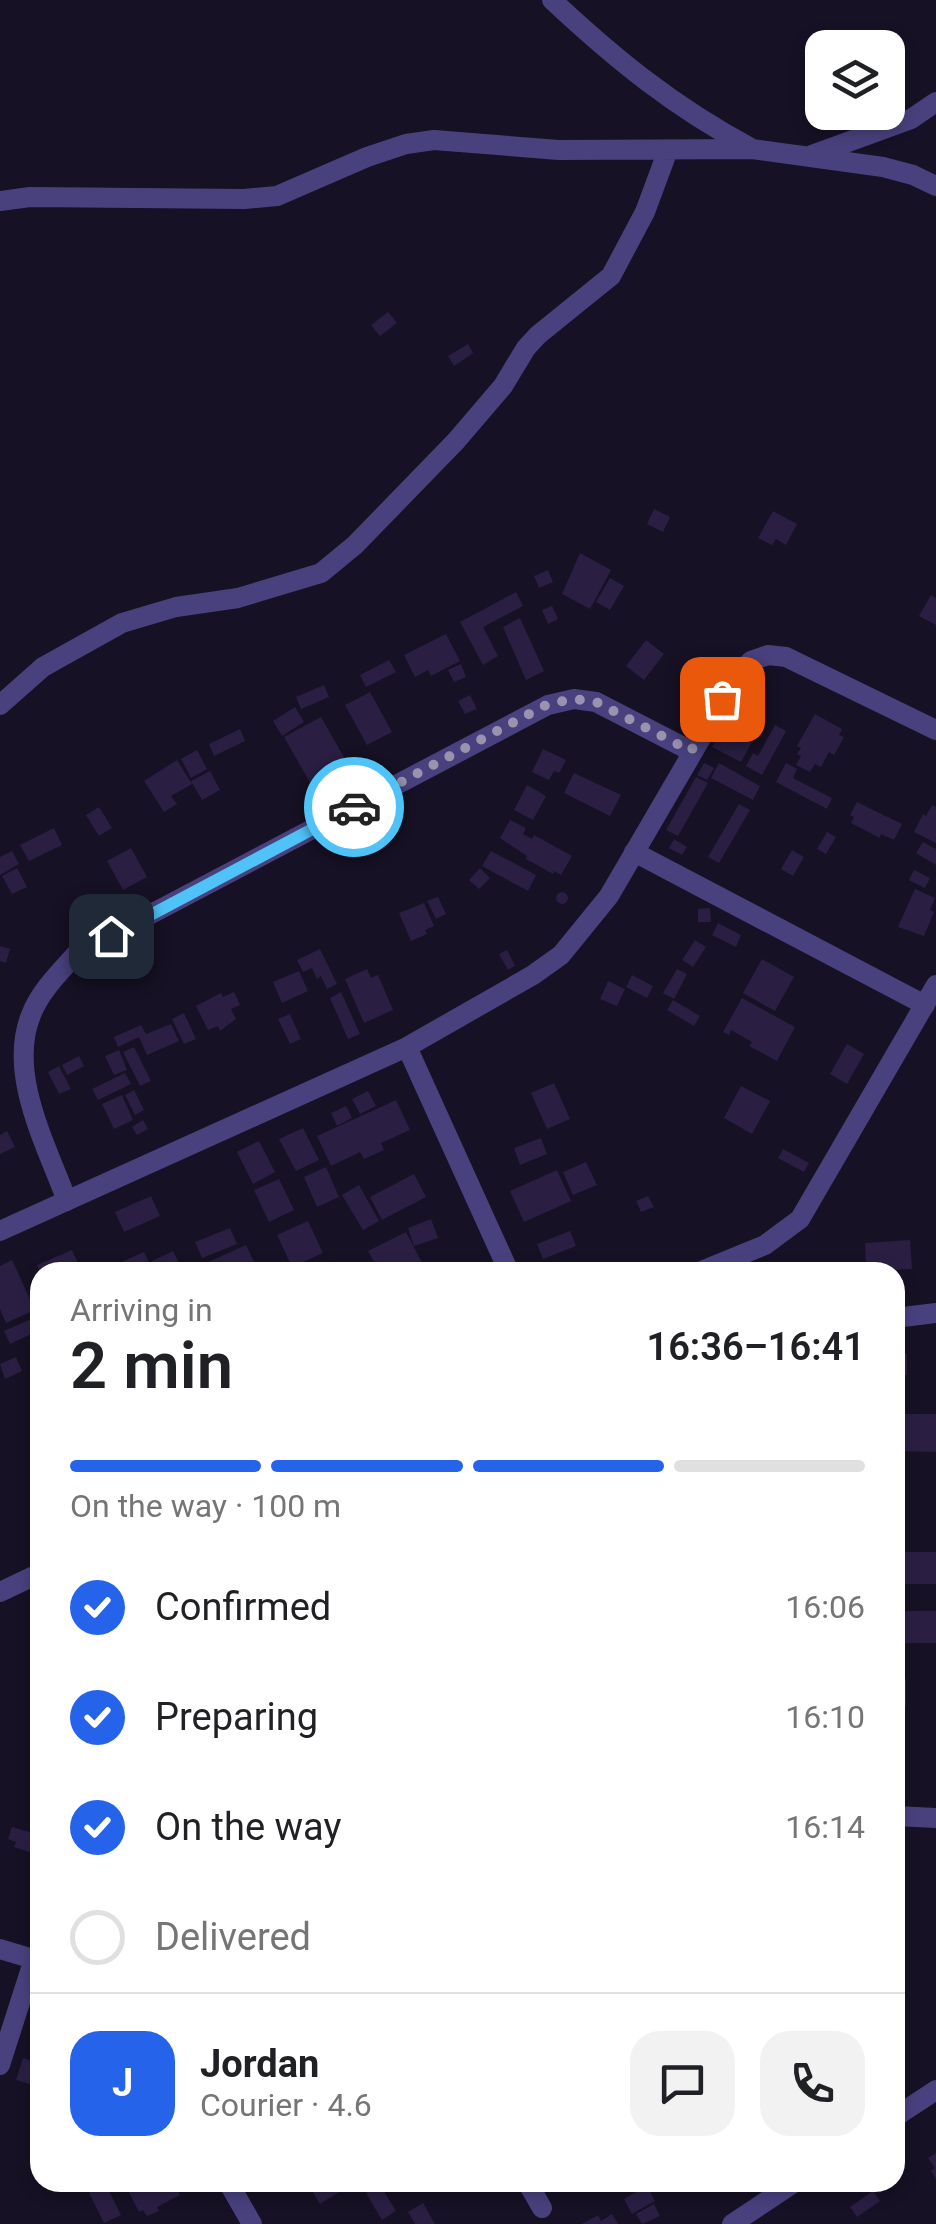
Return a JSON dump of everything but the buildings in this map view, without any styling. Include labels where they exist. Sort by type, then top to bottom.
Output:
[{"type":"street","points":[[552,0],[604,50],[696,118],[752,149]]},
{"type":"street","points":[[810,155],[911,119],[936,102]]},
{"type":"street","points":[[0,201],[30,197],[277,196],[367,157],[406,144],[434,140],[559,150],[752,149],[883,167],[913,174],[936,186]]},
{"type":"street","points":[[0,705],[43,667],[122,622],[176,607],[238,598],[322,573],[356,546],[456,442],[503,386],[526,348],[611,276],[645,212],[668,150]]},
{"type":"street","points":[[0,1231],[407,1047],[561,955],[609,896],[738,672],[751,660],[786,657],[936,730]]},
{"type":"street","points":[[67,1201],[28,1092],[23,1043],[32,1014],[50,983],[77,953],[548,704],[574,699],[596,702],[691,751]]},
{"type":"street","points":[[634,852],[925,1005]]},
{"type":"street","points":[[723,1262],[765,1245],[800,1219],[936,984]]},
{"type":"street","points":[[407,1047],[504,1262]]},
{"type":"street","points":[[905,1317],[936,1313]]},
{"type":"street","points":[[0,1592],[30,1578]]},
{"type":"street","points":[[905,1816],[936,1818]]},
{"type":"street","points":[[0,1949],[30,1958]]},
{"type":"street","points":[[0,2066],[30,1980]]},
{"type":"street","points":[[905,2110],[936,2090]]},
{"type":"street","points":[[234,2192],[252,2224]]},
{"type":"street","points":[[533,2192],[542,2208]]},
{"type":"street","points":[[732,2224],[780,2192]]},
{"type":"way so far","points":[[354,807],[548,704],[574,699],[596,702],[691,751],[722,699]]},
{"type":"route","points":[[111,936],[354,807]]}]
